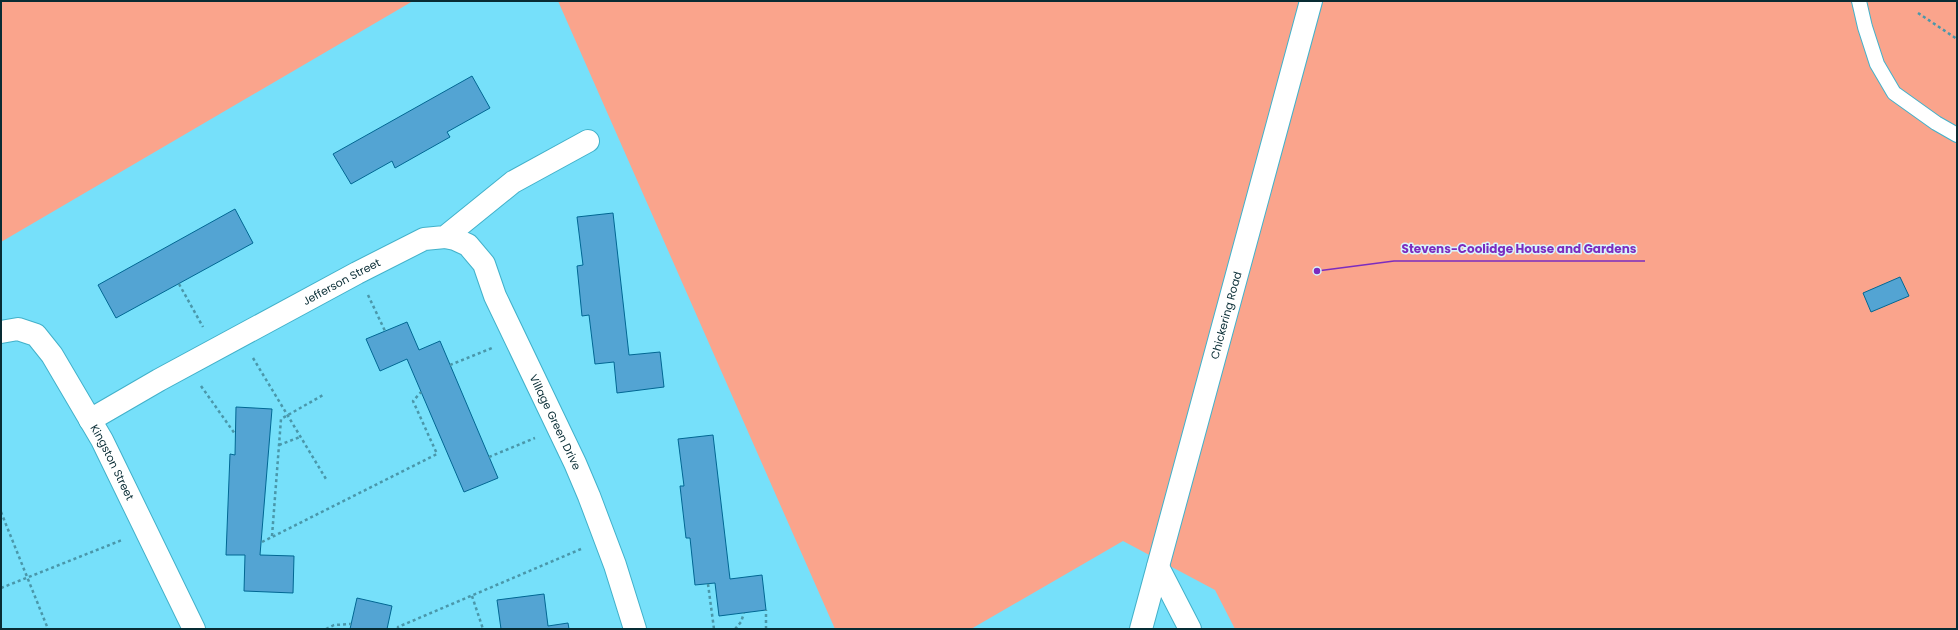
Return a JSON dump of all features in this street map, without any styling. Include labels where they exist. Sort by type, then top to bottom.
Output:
[{"type":"street","name":"Chickering Road","points":[[1141,629],[1311,1]]},
{"type":"street","points":[[445,236],[513,182],[588,141]]},
{"type":"street","name":"Jefferson Street","points":[[90,420],[240,336],[357,273],[424,239],[445,236]]},
{"type":"street","name":"Village Green Drive","points":[[445,236],[468,245],[484,264],[495,296],[575,463],[605,539],[635,629]]},
{"type":"street","name":"Kingston Street","points":[[1,332],[18,329],[36,335],[52,355],[90,420],[194,629]]},
{"type":"street","points":[[1158,566],[1190,629]]},
{"type":"lane","points":[[1859,1],[1865,27],[1877,64],[1894,92],[1936,123],[1957,134]]},
{"type":"path","points":[[1918,13],[1957,39]]},
{"type":"path","points":[[357,273],[385,331]]},
{"type":"path","points":[[179,284],[215,350]]},
{"type":"path","points":[[240,336],[326,479]]},
{"type":"path","points":[[450,366],[515,339]]},
{"type":"path","points":[[186,366],[235,434]]},
{"type":"path","points":[[262,542],[437,454],[413,401],[421,392]]},
{"type":"path","points":[[272,536],[281,419],[323,395]]},
{"type":"path","points":[[489,457],[558,428]]},
{"type":"path","points":[[279,445],[300,437]]},
{"type":"path","points":[[1,512],[48,629]]},
{"type":"path","points":[[1,588],[146,530]]},
{"type":"path","points":[[398,629],[398,627],[605,539]]},
{"type":"path","points":[[708,584],[714,629]]},
{"type":"path","points":[[472,596],[483,629]]},
{"type":"path","points":[[766,610],[766,629]]},
{"type":"path","points":[[735,629],[741,622],[744,613]]},
{"type":"path","points":[[326,629],[334,625],[351,624]]},
{"type":"shaded area","points":[[1,1],[413,1],[1,242]]},
{"type":"shaded area","points":[[558,1],[1957,1],[1957,629],[1235,629],[1215,590],[1123,541],[971,629],[835,629]]},
{"type":"building","points":[[472,76],[490,108],[447,132],[450,137],[395,168],[392,161],[351,184],[333,154]]},
{"type":"building","points":[[235,209],[253,243],[116,318],[98,285]]},
{"type":"building","points":[[613,213],[629,355],[660,352],[664,387],[617,393],[614,362],[595,364],[589,315],[582,316],[577,266],[583,265],[577,217]]},
{"type":"building","points":[[1900,277],[1909,296],[1871,312],[1863,293]]},
{"type":"building","points":[[407,322],[419,350],[440,341],[498,478],[464,492],[407,359],[380,371],[366,339]]},
{"type":"building","points":[[236,407],[272,409],[260,555],[294,556],[293,593],[244,591],[245,555],[226,555],[230,454],[235,455]]},
{"type":"building","points":[[713,435],[730,579],[762,575],[766,610],[719,616],[715,583],[695,585],[690,538],[686,538],[680,486],[684,486],[678,439]]},
{"type":"building","points":[[544,594],[548,626],[568,623],[569,629],[501,629],[497,600]]},
{"type":"building","points":[[357,598],[392,606],[387,629],[350,629]]},
{"type":"place","name":"Stevens-Coolidge House and Gardens","points":[[1317,271]]}]
